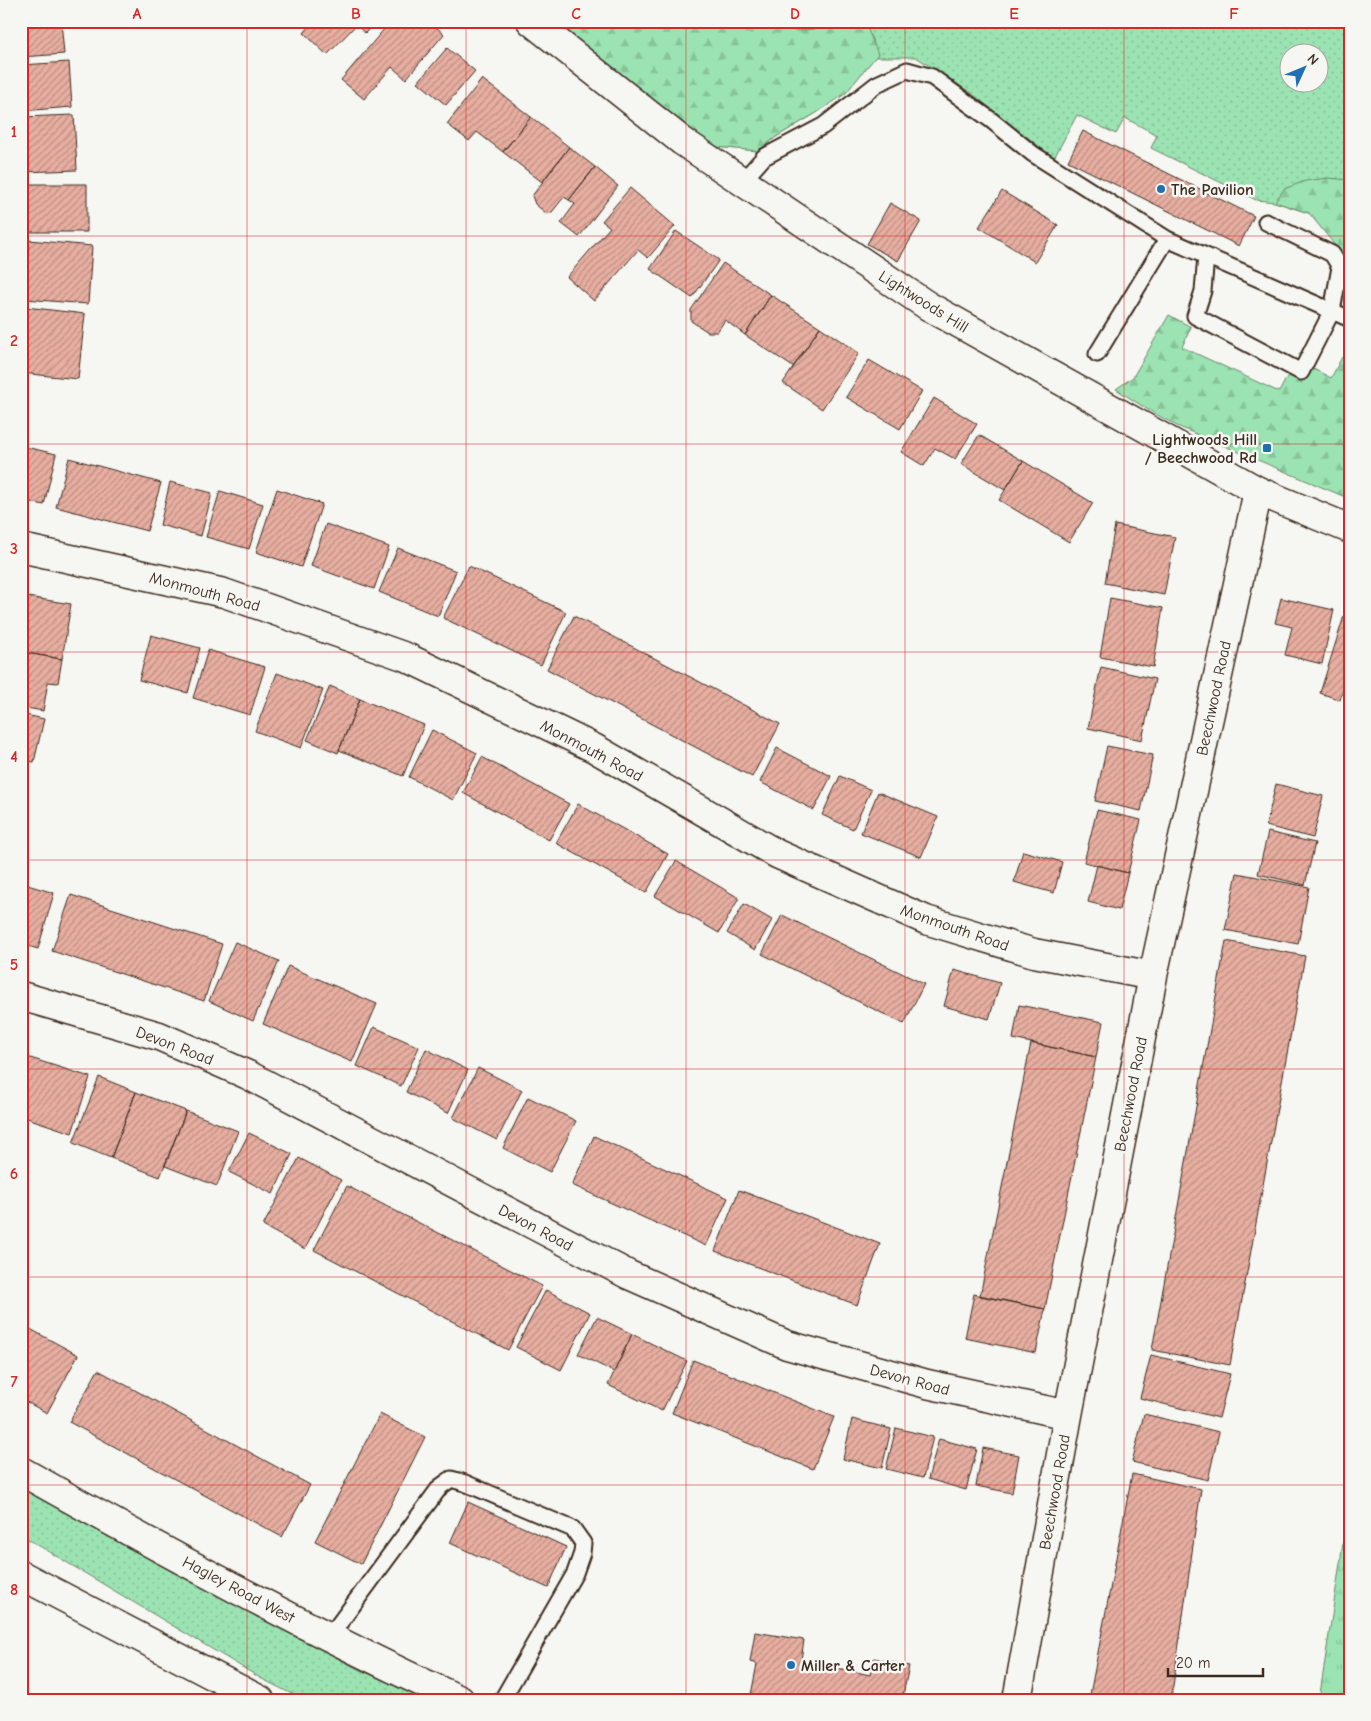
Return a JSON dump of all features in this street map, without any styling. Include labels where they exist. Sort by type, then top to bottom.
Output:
[{"type":"main road","name":"Lightwoods Hill","points":[[531,21],[682,141],[928,306],[1258,491],[1350,529]]},
{"type":"main road","name":"Beechwood Road","points":[[1017,1700],[1068,1415],[1153,976],[1258,491]]},
{"type":"main road","name":"Monmouth Road","points":[[21,548],[224,593],[406,657],[594,748],[777,854],[926,920],[1034,953],[1153,976]]},
{"type":"main road","name":"Devon Road","points":[[21,996],[159,1036],[248,1075],[628,1276],[787,1345],[927,1384],[1068,1415]]},
{"type":"main road","name":"Hagley Road West","points":[[21,1471],[235,1588],[460,1700]]},
{"type":"main road","points":[[21,1575],[260,1700]]},
{"type":"lane","points":[[742,182],[764,156],[823,126],[878,84],[907,70],[932,77],[991,120],[1033,154],[1167,239],[1350,319]]},
{"type":"lane","points":[[1206,256],[1203,291],[1195,316],[1301,372],[1332,311],[1340,267],[1332,254],[1266,222]]},
{"type":"lane","points":[[1097,354],[1167,239]]},
{"type":"lane","points":[[330,1636],[440,1487],[451,1479],[465,1483],[573,1530],[583,1543],[582,1554],[574,1572],[502,1700]]},
{"type":"green space","points":[[555,21],[1350,21],[1350,227],[1275,202],[1256,200],[1151,148],[1157,135],[1125,118],[1116,134],[1077,115],[1054,158],[971,93],[916,57],[873,57],[818,112],[776,137],[758,151],[716,147]]},
{"type":"green space","points":[[555,21],[758,21],[798,31],[835,26],[866,25],[878,54],[845,94],[776,137],[758,151],[716,147],[665,111],[586,49]]},
{"type":"green space","points":[[1328,178],[1350,180],[1350,298],[1347,297],[1349,282],[1346,259],[1309,213],[1275,202],[1284,189],[1305,181]]},
{"type":"green space","points":[[1169,315],[1191,327],[1182,347],[1279,392],[1296,360],[1331,378],[1342,357],[1350,361],[1350,499],[1177,426],[1116,389],[1133,377]]},
{"type":"green space","points":[[21,1487],[356,1668],[429,1700],[304,1700],[262,1679],[21,1535]]},
{"type":"green space","points":[[1350,1498],[1350,1700],[1319,1700]]},
{"type":"building","points":[[21,21],[61,21],[64,54],[21,57]]},
{"type":"building","points":[[314,21],[377,21],[365,33],[356,25],[327,55],[304,33]]},
{"type":"building","points":[[391,21],[429,21],[444,34],[406,79],[392,67],[364,99],[341,80]]},
{"type":"building","points":[[447,48],[475,71],[446,105],[418,82]]},
{"type":"building","points":[[69,62],[72,107],[21,111],[21,65]]},
{"type":"building","points":[[482,79],[531,117],[503,152],[477,132],[469,141],[447,124]]},
{"type":"building","points":[[74,115],[77,170],[23,172],[21,117]]},
{"type":"building","points":[[531,117],[569,147],[542,182],[503,152]]},
{"type":"building","name":"The Pavilion","points":[[1083,131],[1254,216],[1239,246],[1068,161]]},
{"type":"building","points":[[569,147],[595,167],[569,200],[564,197],[552,212],[547,214],[535,204],[532,196]]},
{"type":"building","points":[[595,167],[618,186],[579,237],[561,223],[575,204],[569,200]]},
{"type":"building","points":[[26,184],[87,184],[87,232],[26,232]]},
{"type":"building","points":[[630,188],[675,226],[648,258],[638,250],[594,301],[567,277],[610,227],[602,221]]},
{"type":"building","points":[[1002,191],[1058,225],[1035,262],[979,227]]},
{"type":"building","points":[[890,203],[921,221],[898,261],[867,244]]},
{"type":"building","points":[[676,231],[719,260],[692,298],[650,269]]},
{"type":"building","points":[[29,240],[92,246],[88,304],[25,299]]},
{"type":"building","points":[[723,263],[771,295],[745,335],[725,320],[717,332],[708,332],[691,321],[691,310]]},
{"type":"building","points":[[771,295],[820,327],[793,367],[745,335]]},
{"type":"building","points":[[26,307],[85,314],[78,379],[21,373],[21,349]]},
{"type":"building","points":[[820,327],[859,353],[822,409],[783,383]]},
{"type":"building","points":[[869,360],[922,391],[900,429],[846,397]]},
{"type":"building","points":[[934,398],[977,424],[955,459],[935,448],[924,466],[901,452]]},
{"type":"building","points":[[979,435],[1023,461],[1005,490],[961,464]]},
{"type":"building","points":[[21,446],[56,454],[44,505],[21,500]]},
{"type":"building","points":[[69,458],[161,483],[147,531],[56,507]]},
{"type":"building","points":[[1023,461],[1093,503],[1069,542],[999,500]]},
{"type":"building","points":[[170,482],[212,493],[201,536],[160,525]]},
{"type":"building","points":[[277,489],[322,504],[301,567],[256,552]]},
{"type":"building","points":[[220,491],[263,504],[249,549],[206,537]]},
{"type":"building","points":[[326,524],[389,547],[374,589],[311,566]]},
{"type":"building","points":[[1115,525],[1175,537],[1164,595],[1105,583]]},
{"type":"building","points":[[398,548],[456,571],[438,616],[379,592]]},
{"type":"building","points":[[469,566],[566,612],[541,665],[443,618]]},
{"type":"building","points":[[21,596],[71,604],[62,659],[21,652]]},
{"type":"building","points":[[1110,598],[1163,608],[1153,667],[1100,657]]},
{"type":"building","points":[[1281,598],[1334,610],[1322,664],[1285,655],[1292,627],[1275,623]]},
{"type":"building","points":[[574,616],[780,724],[752,777],[547,669]]},
{"type":"building","points":[[1344,616],[1350,617],[1350,669],[1340,700],[1320,693]]},
{"type":"building","points":[[151,635],[200,648],[188,693],[139,680]]},
{"type":"building","points":[[208,650],[265,667],[250,715],[193,698]]},
{"type":"building","points":[[21,652],[62,659],[58,683],[48,682],[43,711],[21,707]]},
{"type":"building","points":[[1101,667],[1155,679],[1142,740],[1088,728]]},
{"type":"building","points":[[277,673],[323,690],[301,748],[255,731]]},
{"type":"building","points":[[330,686],[360,699],[338,753],[307,740]]},
{"type":"building","points":[[360,699],[424,725],[403,776],[339,750]]},
{"type":"building","points":[[21,714],[44,719],[34,762],[21,760]]},
{"type":"building","points":[[432,730],[477,753],[453,800],[409,777]]},
{"type":"building","points":[[1107,746],[1153,755],[1141,811],[1095,801]]},
{"type":"building","points":[[777,748],[831,776],[814,810],[760,782]]},
{"type":"building","points":[[482,757],[569,804],[549,840],[463,793]]},
{"type":"building","points":[[840,776],[871,790],[853,829],[822,815]]},
{"type":"building","points":[[1276,784],[1323,796],[1313,838],[1266,826]]},
{"type":"building","points":[[878,792],[938,817],[921,857],[861,833]]},
{"type":"building","points":[[578,804],[668,854],[646,893],[556,843]]},
{"type":"building","points":[[1097,810],[1141,820],[1128,873],[1084,862]]},
{"type":"building","points":[[1268,832],[1315,843],[1305,885],[1258,874]]},
{"type":"building","points":[[1023,851],[1062,862],[1054,893],[1014,882]]},
{"type":"building","points":[[676,861],[739,898],[719,933],[655,896]]},
{"type":"building","points":[[1097,865],[1128,873],[1119,910],[1088,902]]},
{"type":"building","points":[[1237,873],[1309,887],[1298,944],[1225,930]]},
{"type":"building","points":[[21,883],[54,893],[38,949],[21,944]]},
{"type":"building","points":[[71,895],[222,944],[204,1001],[52,951]]},
{"type":"building","points":[[744,904],[772,920],[755,950],[727,933]]},
{"type":"building","points":[[782,915],[924,984],[904,1024],[762,954]]},
{"type":"building","points":[[1226,941],[1305,956],[1230,1365],[1152,1350]]},
{"type":"building","points":[[235,942],[279,961],[253,1021],[209,1001]]},
{"type":"building","points":[[288,966],[377,1004],[352,1062],[263,1024]]},
{"type":"building","points":[[954,970],[1000,983],[989,1019],[944,1006]]},
{"type":"building","points":[[1019,1005],[1103,1022],[1096,1057],[1013,1039]]},
{"type":"building","points":[[374,1027],[419,1047],[401,1086],[357,1066]]},
{"type":"building","points":[[1031,1043],[1096,1057],[1045,1309],[980,1296]]},
{"type":"building","points":[[426,1049],[468,1070],[448,1113],[406,1092]]},
{"type":"building","points":[[21,1055],[90,1077],[72,1133],[21,1116]]},
{"type":"building","points":[[478,1068],[522,1090],[497,1140],[453,1118]]},
{"type":"building","points":[[99,1077],[136,1092],[111,1158],[73,1143]]},
{"type":"building","points":[[136,1092],[186,1111],[160,1177],[111,1158]]},
{"type":"building","points":[[528,1097],[576,1121],[550,1172],[503,1148]]},
{"type":"building","points":[[186,1111],[238,1131],[217,1186],[165,1166]]},
{"type":"building","points":[[249,1133],[292,1154],[273,1194],[229,1172]]},
{"type":"building","points":[[594,1136],[728,1198],[706,1246],[572,1185]]},
{"type":"building","points":[[299,1158],[341,1180],[305,1249],[263,1226]]},
{"type":"building","points":[[347,1186],[542,1286],[508,1350],[314,1250]]},
{"type":"building","points":[[739,1190],[880,1244],[857,1305],[715,1251]]},
{"type":"building","points":[[546,1290],[590,1313],[561,1370],[516,1347]]},
{"type":"building","points":[[974,1294],[1045,1309],[1036,1353],[965,1338]]},
{"type":"building","points":[[597,1317],[632,1334],[614,1372],[578,1354]]},
{"type":"building","points":[[21,1324],[78,1355],[47,1413],[21,1399]]},
{"type":"building","points":[[632,1334],[687,1361],[662,1411],[608,1385]]},
{"type":"building","points":[[1151,1355],[1230,1374],[1219,1418],[1140,1398]]},
{"type":"building","points":[[693,1360],[834,1417],[813,1469],[672,1413]]},
{"type":"building","points":[[98,1370],[310,1485],[282,1537],[69,1422]]},
{"type":"building","points":[[380,1414],[425,1437],[361,1564],[315,1541]]},
{"type":"building","points":[[1144,1414],[1219,1432],[1208,1480],[1132,1462]]},
{"type":"building","points":[[852,1419],[891,1429],[882,1468],[843,1459]]},
{"type":"building","points":[[896,1428],[933,1437],[923,1478],[886,1469]]},
{"type":"building","points":[[939,1439],[977,1449],[966,1490],[928,1479]]},
{"type":"building","points":[[983,1448],[1019,1455],[1012,1493],[976,1486]]},
{"type":"building","points":[[1132,1474],[1201,1489],[1171,1700],[1089,1700]]},
{"type":"building","points":[[468,1502],[566,1547],[548,1588],[450,1543]]},
{"type":"building","name":"Miller & Carter","points":[[755,1632],[804,1640],[801,1660],[870,1675],[874,1658],[909,1666],[902,1700],[750,1700],[757,1664],[750,1662]]},
{"type":"place","name":"The Pavilion","points":[[1161,189]]},
{"type":"place","name":"Lightwoods Hill / Beechwood Rd","points":[[1267,448]]},
{"type":"place","name":"Miller & Carter","points":[[791,1665]]}]
